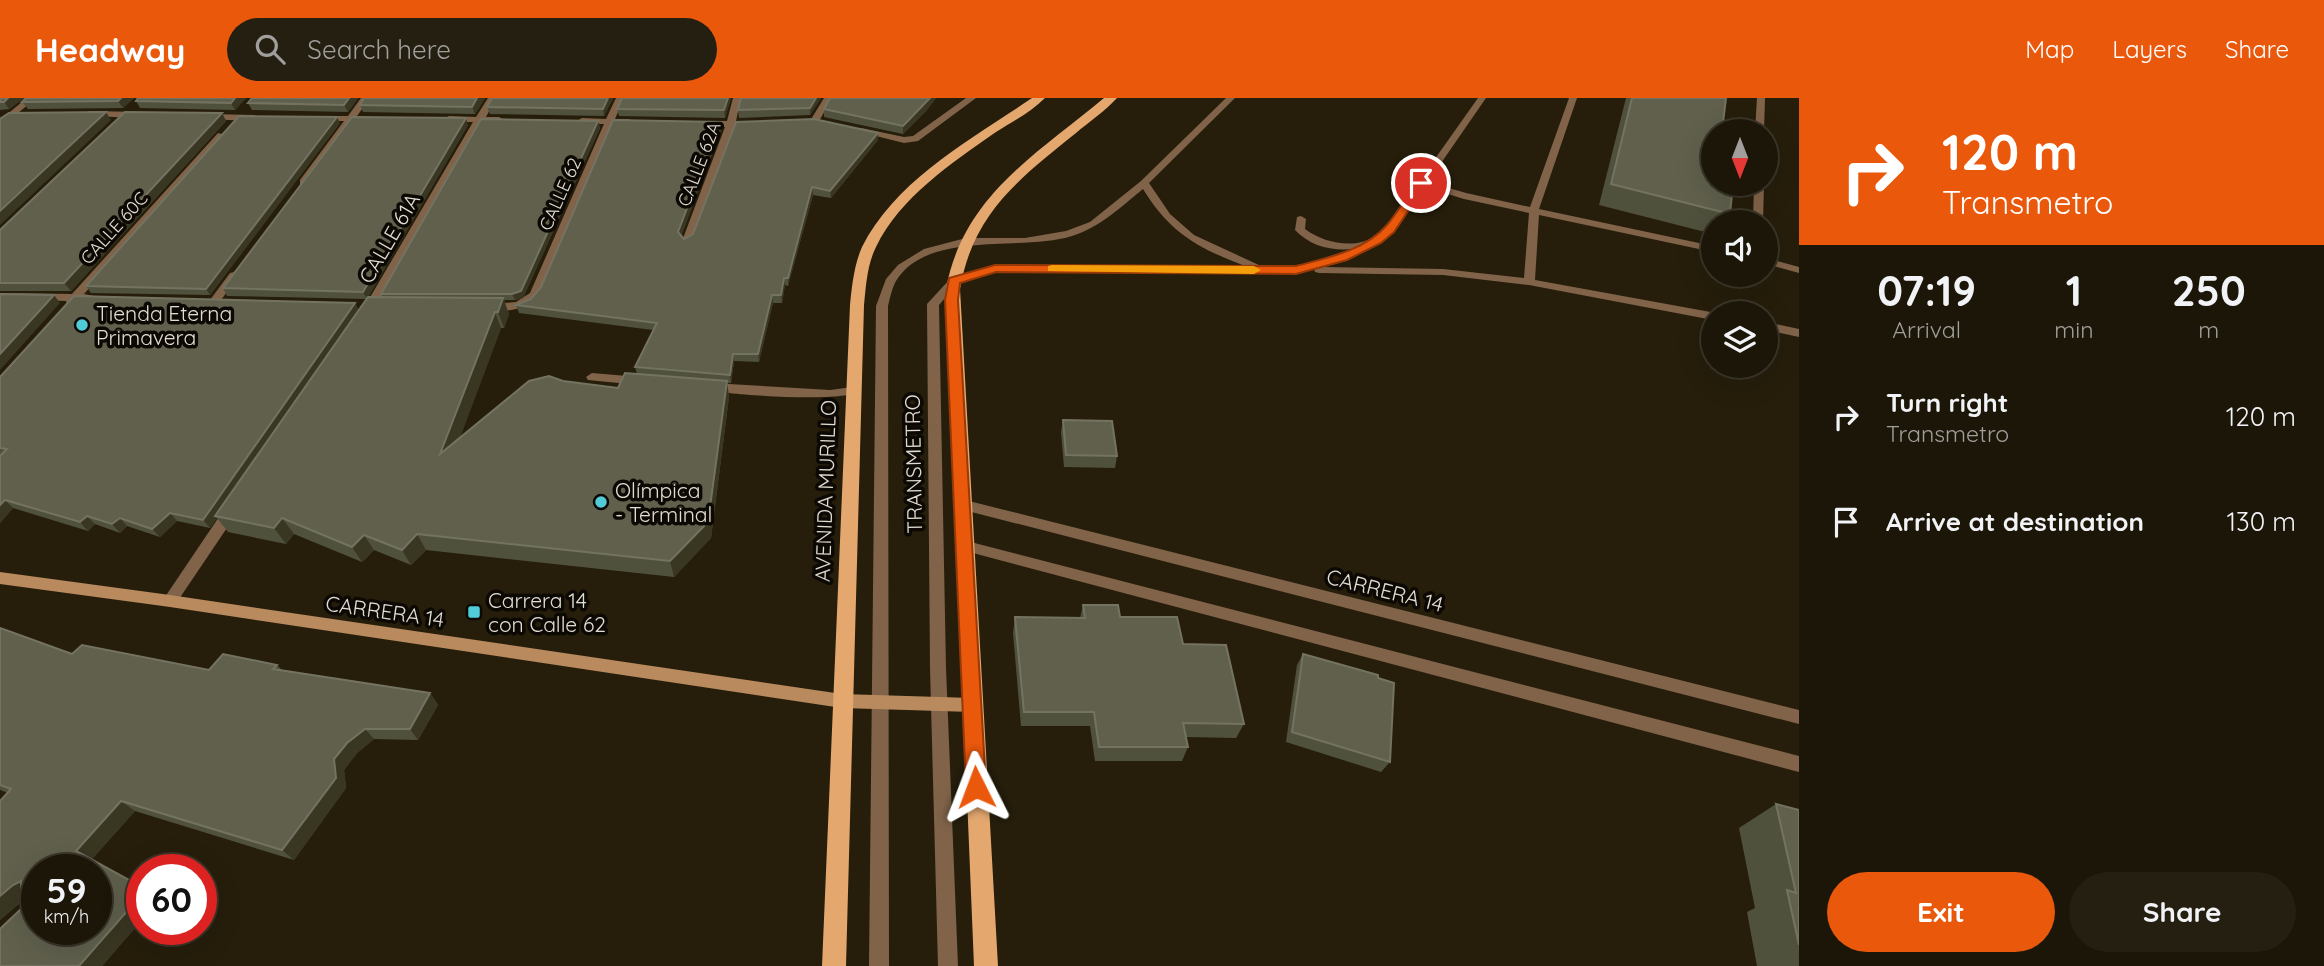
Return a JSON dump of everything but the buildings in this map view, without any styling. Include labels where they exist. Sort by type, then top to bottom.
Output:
[{"type":"main road","name":"AVENIDA MURILLO","points":[[834,966],[853,391],[861,271],[881,225],[901,201],[926,178],[1039,98]]},
{"type":"main road","points":[[986,966],[961,504],[952,300],[954,281],[966,241],[981,215],[1004,190],[1111,98]]},
{"type":"main road","name":"CARRERA 14","points":[[0,578],[842,701],[972,705]]},
{"type":"street","points":[[0,125],[32,98]]},
{"type":"street","points":[[294,194],[366,98]]},
{"type":"street","name":"CALLE 61A","points":[[370,309],[492,98]]},
{"type":"street","name":"CALLE 62","points":[[477,307],[516,307],[529,302],[535,294],[620,98]]},
{"type":"street","name":"CALLE 62A","points":[[687,241],[731,124],[737,98]]},
{"type":"street","points":[[815,121],[828,98]]},
{"type":"street","points":[[853,129],[904,139],[923,134],[972,98]]},
{"type":"street","name":"TRANSMETRO","points":[[879,966],[882,306],[890,281],[902,267],[928,251],[966,241],[1024,242],[1082,230],[1094,224],[1144,183],[1230,98]]},
{"type":"street","points":[[1296,270],[1343,257],[1377,241],[1390,230],[1482,98]]},
{"type":"street","points":[[1529,282],[1534,210],[1573,98]]},
{"type":"street","points":[[1760,119],[1761,98]]},
{"type":"street","points":[[117,123],[135,106]]},
{"type":"street","name":"CALLE 60C","points":[[66,308],[246,108]]},
{"type":"street","points":[[76,114],[154,115]]},
{"type":"street","points":[[0,115],[26,115]]},
{"type":"street","points":[[196,116],[262,118]]},
{"type":"street","points":[[313,118],[376,119]]},
{"type":"street","points":[[441,119],[506,120]]},
{"type":"street","points":[[572,121],[638,122]]},
{"type":"street","points":[[803,122],[828,124]]},
{"type":"street","points":[[691,124],[767,123]]},
{"type":"street","points":[[1144,183],[1166,217],[1184,235],[1263,270]]},
{"type":"street","points":[[1421,183],[1464,196],[1701,246]]},
{"type":"street","points":[[1301,219],[1300,230],[1313,241],[1329,246],[1348,247],[1377,241]]},
{"type":"street","points":[[1778,264],[1799,270]]},
{"type":"street","points":[[954,281],[995,268],[1443,272],[1529,282],[1701,314]]},
{"type":"street","points":[[214,302],[238,269]]},
{"type":"street","name":"TRANSMETRO","points":[[948,966],[939,703],[933,304],[954,281]]},
{"type":"street","points":[[0,296],[103,299]]},
{"type":"street","points":[[200,301],[227,302]]},
{"type":"street","points":[[1778,329],[1799,333]]},
{"type":"street","points":[[592,377],[657,382]]},
{"type":"street","points":[[696,386],[830,394],[853,391]]},
{"type":"street","points":[[170,601],[240,499]]},
{"type":"street","name":"CARRERA 14","points":[[961,504],[1799,717]]},
{"type":"street","points":[[963,545],[1799,764]]},
{"type":"slow traffic","points":[[1052,269],[1254,270]]},
{"type":"place","name":"Tienda Eterna Primavera","points":[[82,325]]},
{"type":"place","name":"Olímpica - Terminal","points":[[601,502]]},
{"type":"place","name":"Carrera 14 con Calle 62","points":[[474,612]]},
{"type":"route","points":[[976,787],[952,300],[954,281],[995,268],[1296,270],[1331,262],[1377,241],[1390,230],[1421,183]]}]
